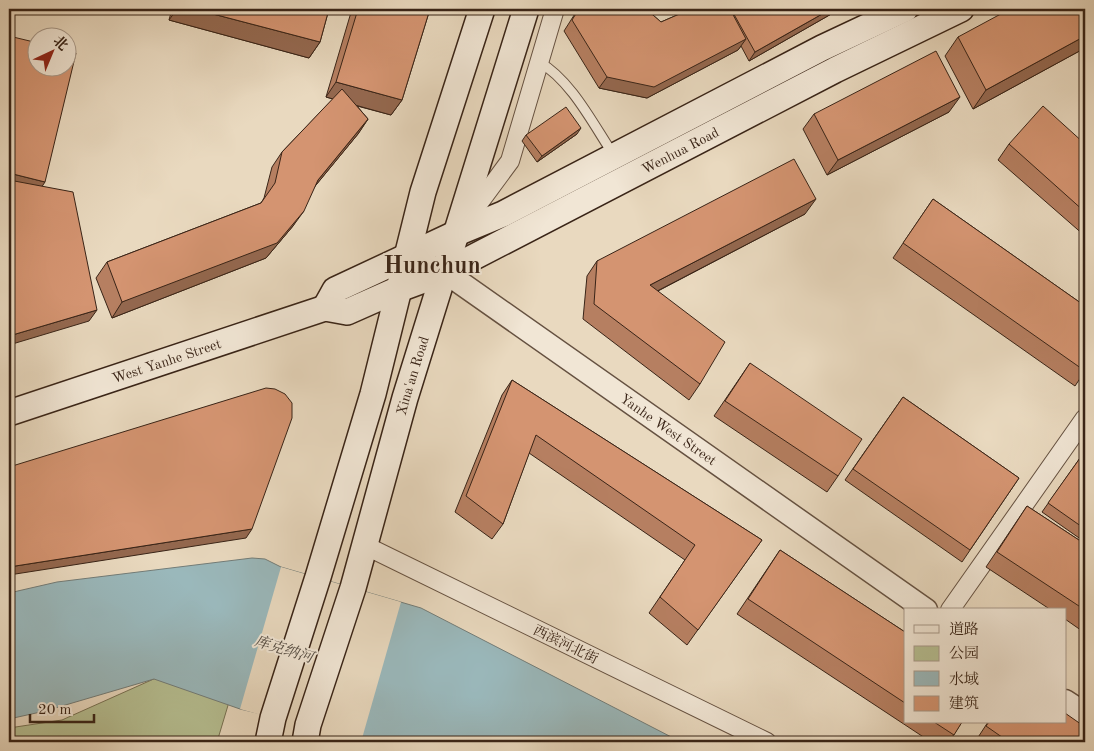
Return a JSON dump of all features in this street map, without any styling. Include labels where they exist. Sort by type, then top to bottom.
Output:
[{"type":"main road","points":[[268,742],[273,718],[373,394],[423,192],[482,9]]},
{"type":"main road","name":"Xina'an Road","points":[[311,736],[406,398],[526,9]]},
{"type":"main road","name":"Wenhua Road","points":[[407,257],[456,233],[503,214],[822,48],[905,9]]},
{"type":"main road","name":"Wenhua Road","points":[[399,289],[445,272],[826,75],[961,9]]},
{"type":"main road","points":[[325,308],[335,290],[407,257]]},
{"type":"main road","name":"West Yanhe Street","points":[[9,413],[325,308],[347,312],[399,289]]},
{"type":"street","points":[[456,233],[510,161],[555,9]]},
{"type":"street","name":"Yanhe West Street","points":[[407,257],[445,272],[923,608]]},
{"type":"street","points":[[951,608],[1085,418]]},
{"type":"street","name":"西滨河北街","points":[[364,545],[767,742]]},
{"type":"street","points":[[1066,702],[1085,714]]},
{"type":"lane","points":[[539,62],[552,69],[564,80],[614,156]]},
{"type":"green space","points":[[176,669],[229,702],[217,742],[9,742],[9,728],[62,720]]},
{"type":"water","name":"库克纳河","points":[[252,558],[265,559],[281,567],[421,608],[681,742],[356,742],[308,725],[240,709],[154,679],[45,711],[9,719],[9,593],[57,582]]},
{"type":"pier","points":[[281,567],[401,602],[361,742],[355,742],[240,709]]},
{"type":"building","points":[[194,9],[329,9],[320,42]]},
{"type":"building","points":[[358,9],[430,9],[402,100],[336,82]]},
{"type":"building","points":[[579,9],[646,9],[661,22],[691,9],[730,9],[746,39],[654,87],[607,77],[572,20]]},
{"type":"building","points":[[731,9],[831,9],[755,52]]},
{"type":"building","points":[[1010,9],[1085,9],[1085,36],[986,90],[958,37]]},
{"type":"building","points":[[9,36],[28,41],[28,78],[70,78],[45,182],[9,173]]},
{"type":"building","points":[[936,51],[960,97],[838,160],[814,114]]},
{"type":"building","points":[[342,89],[368,119],[318,180],[304,211],[277,243],[122,302],[107,262],[261,203],[275,183],[282,152]]},
{"type":"building","points":[[1043,106],[1085,144],[1085,212],[1009,144]]},
{"type":"building","points":[[566,107],[581,128],[542,156],[526,135]]},
{"type":"building","points":[[794,159],[816,199],[650,285],[725,342],[700,384],[594,304],[597,261]]},
{"type":"building","points":[[9,180],[73,192],[97,310],[9,336]]},
{"type":"building","points":[[933,199],[1085,306],[1085,371],[903,243]]},
{"type":"building","points":[[750,363],[862,439],[838,476],[725,401]]},
{"type":"building","points":[[512,380],[762,540],[698,630],[660,597],[695,545],[536,435],[503,524],[466,496]]},
{"type":"building","points":[[266,388],[275,389],[285,394],[292,403],[292,418],[252,529],[9,567],[9,467]]},
{"type":"building","points":[[903,397],[1019,478],[970,550],[853,469]]},
{"type":"building","points":[[1085,451],[1085,529],[1048,503]]},
{"type":"building","points":[[1027,506],[1085,544],[1085,610],[997,552]]},
{"type":"building","points":[[780,550],[904,631],[904,702],[748,599]]},
{"type":"building","points":[[1066,714],[1085,727],[1085,742],[1009,742],[986,726],[988,724],[1066,724]]},
{"type":"building","points":[[937,724],[961,724],[954,735]]},
{"type":"district","name":"Hunchun","points":[[432,265]]}]
